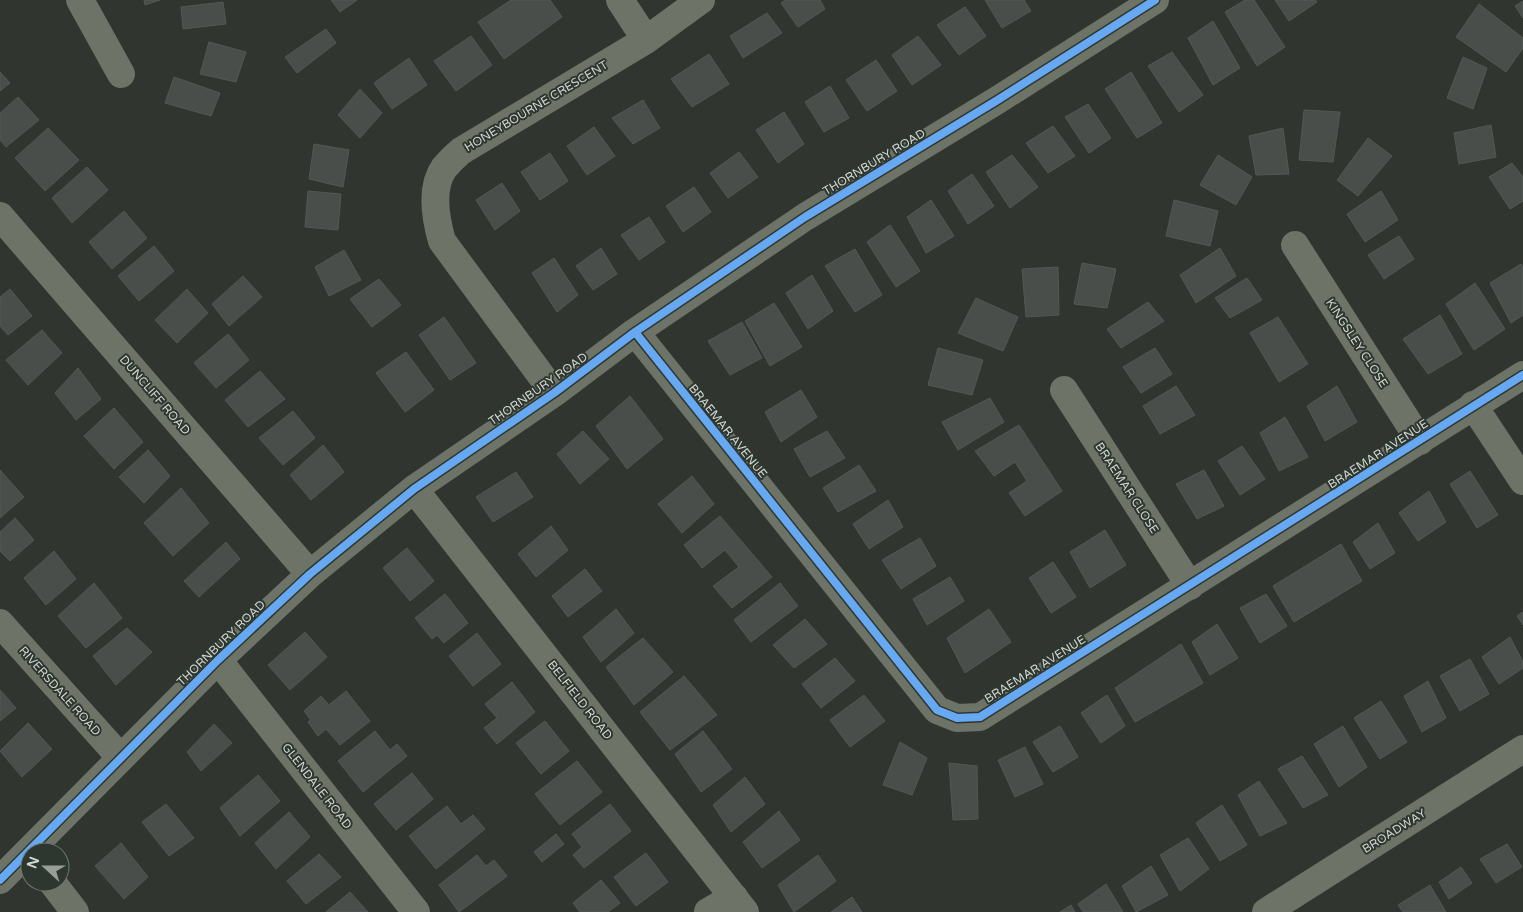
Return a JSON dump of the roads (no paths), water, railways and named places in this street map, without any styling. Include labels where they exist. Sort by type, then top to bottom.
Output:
[{"type":"street","points":[[80,0],[121,74]]},
{"type":"street","points":[[620,0],[646,40]]},
{"type":"street","name":"HONEYBOURNE CRESCENT","points":[[554,393],[442,241],[435,219],[436,194],[443,170],[460,151],[646,40],[700,0]]},
{"type":"street","name":"THORNBURY ROAD","points":[[40,842],[120,758],[218,660],[310,574],[414,489],[554,393],[635,332],[805,217],[996,101],[1155,0]]},
{"type":"street","name":"DUNCLIFF ROAD","points":[[0,216],[310,574]]},
{"type":"street","name":"KINGSLEY CLOSE","points":[[1295,245],[1420,441]]},
{"type":"street","name":"BRAEMAR AVENUE","points":[[635,332],[937,710],[957,718],[980,717],[1420,441],[1523,374]]},
{"type":"street","name":"BRAEMAR CLOSE","points":[[1064,390],[1190,586]]},
{"type":"street","points":[[1473,405],[1523,481]]},
{"type":"street","name":"BELFIELD ROAD","points":[[414,489],[739,904]]},
{"type":"street","name":"RIVERSDALE ROAD","points":[[0,623],[120,758]]},
{"type":"street","name":"GLENDALE ROAD","points":[[218,660],[416,912]]},
{"type":"street","name":"BROADWAY","points":[[1277,909],[1523,750]]},
{"type":"street","name":"THORNBURY ROAD","points":[[0,880],[20,862]]},
{"type":"street","points":[[60,892],[75,912]]},
{"type":"street","points":[[708,912],[739,904]]}]
